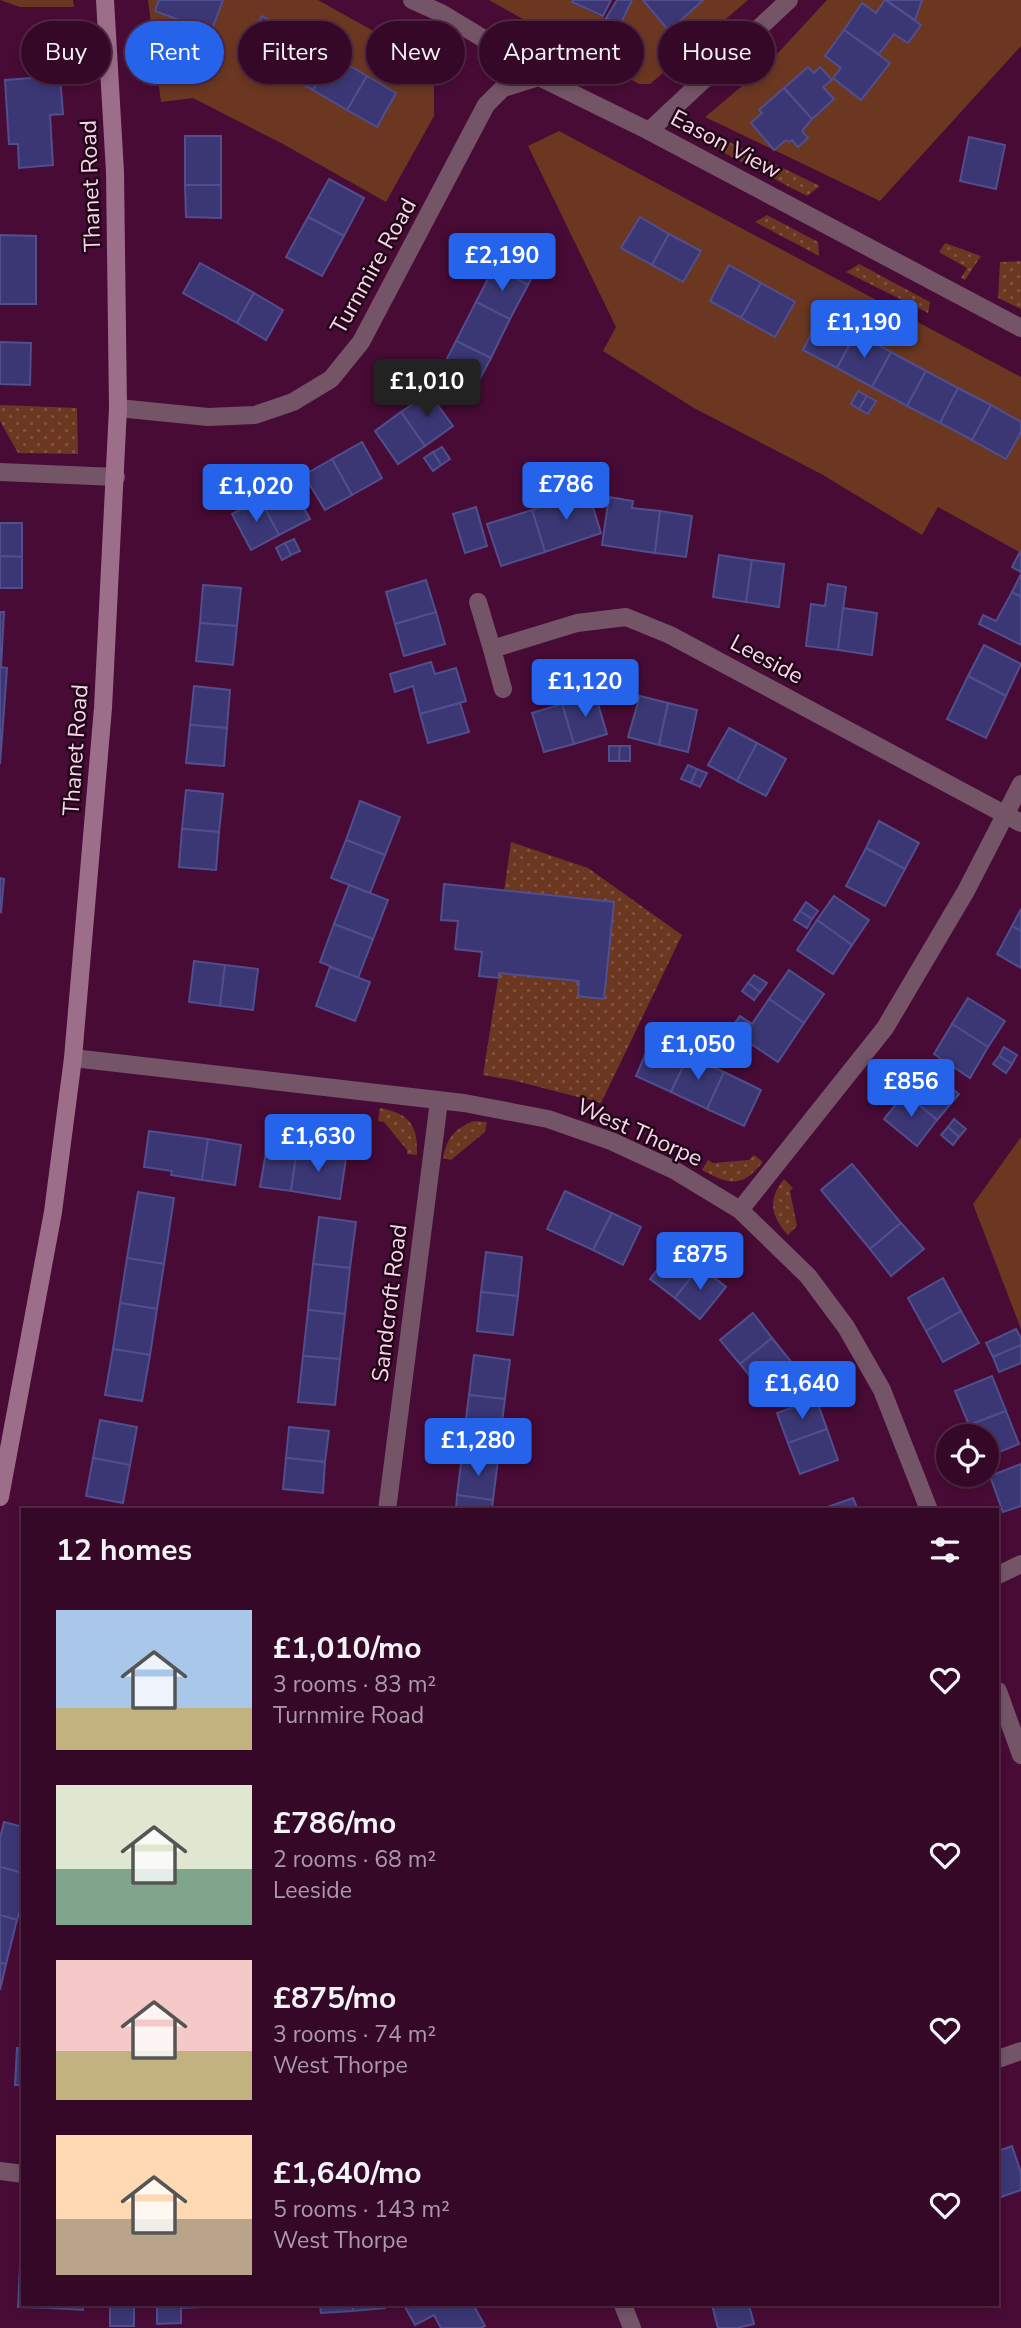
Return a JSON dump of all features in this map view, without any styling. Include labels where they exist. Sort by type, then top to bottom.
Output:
[{"type":"street","name":"Thanet Road","points":[[0,1497],[50,1226],[73,1058],[103,708],[118,408],[116,172],[105,0]]},
{"type":"street","name":"Eason View","points":[[412,0],[441,13],[479,36]]},
{"type":"street","points":[[649,131],[789,0]]},
{"type":"street","name":"Turnmire Road","points":[[118,408],[208,417],[255,415],[293,402],[331,379],[361,342],[486,106],[503,88],[516,84]]},
{"type":"street","name":"Eason View","points":[[553,84],[649,131],[1021,328]]},
{"type":"street","points":[[0,472],[116,477]]},
{"type":"street","points":[[478,602],[503,689]]},
{"type":"street","name":"Leeside","points":[[492,649],[577,623],[626,617],[670,635],[1013,818]]},
{"type":"street","points":[[740,1210],[885,1028],[965,891],[1013,818],[1021,784]]},
{"type":"street","name":"West Thorpe","points":[[73,1058],[439,1101],[548,1119],[611,1140],[674,1170],[740,1210],[808,1276],[846,1327],[881,1390],[928,1508]]},
{"type":"street","name":"Sandcroft Road","points":[[387,1508],[439,1101]]},
{"type":"street","points":[[999,1575],[1021,1564]]},
{"type":"street","points":[[999,1694],[1021,1755]]},
{"type":"street","points":[[999,2059],[1021,2051]]},
{"type":"street","points":[[0,2171],[21,2174]]},
{"type":"street","points":[[623,2306],[632,2328]]},
{"type":"shaded area","points":[[0,0],[73,0],[74,7],[20,7]]},
{"type":"shaded area","points":[[148,0],[318,0],[366,27],[366,84],[434,84],[434,116],[386,202],[283,144],[193,98],[161,102],[159,84],[224,84],[224,21],[151,21]]},
{"type":"shaded area","points":[[489,0],[573,0],[572,3],[611,21],[526,21]]},
{"type":"shaded area","points":[[632,0],[643,0],[661,21],[658,21],[658,77],[650,84],[644,84],[644,21],[622,21]]},
{"type":"shaded area","points":[[703,0],[748,0],[724,21],[680,21]]},
{"type":"shaded area","points":[[827,0],[1021,0],[1021,46],[880,201],[705,117],[745,84],[775,84],[775,56]]},
{"type":"shaded area","points":[[696,126],[820,186],[807,196],[709,145],[703,140]]},
{"type":"shaded area","points":[[559,131],[1021,377],[1021,553],[938,507],[922,535],[823,475],[694,408],[603,351],[616,327],[528,146]]},
{"type":"shaded area","points":[[767,215],[818,242],[819,256],[755,222]]},
{"type":"shaded area","points":[[945,243],[981,256],[965,280],[961,278],[967,268],[939,252]]},
{"type":"shaded area","points":[[1021,261],[1021,309],[998,298],[1000,262]]},
{"type":"shaded area","points":[[859,264],[930,302],[928,313],[846,272]]},
{"type":"shaded area","points":[[0,405],[77,408],[78,454],[18,453],[0,421]]},
{"type":"shaded area","points":[[511,842],[588,868],[682,935],[601,1103],[483,1075],[499,973],[579,981],[578,996],[604,999],[614,902],[504,891]]},
{"type":"shaded area","points":[[380,1108],[399,1114],[410,1122],[416,1136],[417,1155],[407,1154],[407,1150],[384,1122],[378,1121]]},
{"type":"shaded area","points":[[474,1121],[487,1122],[485,1132],[451,1160],[443,1158],[452,1135]]},
{"type":"shaded area","points":[[1021,1137],[1021,1329],[973,1204]]},
{"type":"shaded area","points":[[754,1155],[763,1162],[742,1180],[720,1179],[702,1170],[708,1160],[713,1163],[749,1160]]},
{"type":"shaded area","points":[[784,1179],[793,1188],[790,1191],[797,1226],[788,1235],[773,1208],[775,1194]]},
{"type":"building","points":[[159,0],[223,0],[215,21],[182,21],[155,11]]},
{"type":"building","points":[[611,0],[603,16],[572,2]]},
{"type":"building","points":[[617,0],[632,0],[622,21],[606,18]]},
{"type":"building","points":[[643,0],[703,0],[680,21],[661,21]]},
{"type":"building","points":[[885,0],[921,25],[908,43],[894,34],[879,54],[844,30],[862,3],[876,13]]},
{"type":"building","points":[[886,0],[922,0],[915,20]]},
{"type":"building","points":[[844,30],[890,63],[861,100],[833,78],[841,68],[825,56]]},
{"type":"building","points":[[352,67],[366,75],[347,110],[313,90],[317,84],[352,84]]},
{"type":"building","points":[[808,67],[814,73],[820,67],[832,80],[823,87],[834,99],[812,119],[784,88]]},
{"type":"building","points":[[366,78],[366,84],[381,84],[396,93],[377,127],[347,110]]},
{"type":"building","points":[[21,79],[21,84],[61,84],[63,114],[50,115],[53,165],[19,168],[18,144],[9,144],[5,80]]},
{"type":"building","points":[[302,84],[317,84],[313,90]]},
{"type":"building","points":[[784,88],[812,119],[802,131],[808,138],[798,147],[792,140],[786,140],[774,150],[751,123],[762,113],[759,110]]},
{"type":"building","points":[[185,136],[221,136],[221,185],[185,185]]},
{"type":"building","points":[[969,137],[1005,145],[996,189],[960,181]]},
{"type":"building","points":[[329,179],[364,198],[344,236],[308,217]]},
{"type":"building","points":[[185,185],[221,185],[221,218],[186,217]]},
{"type":"building","points":[[308,217],[344,236],[322,276],[286,257]]},
{"type":"building","points":[[640,217],[669,234],[652,265],[621,248]]},
{"type":"building","points":[[669,234],[701,251],[683,282],[652,265]]},
{"type":"building","points":[[0,235],[36,236],[36,304],[0,304]]},
{"type":"building","points":[[510,235],[545,253],[528,285],[494,267]]},
{"type":"building","points":[[200,263],[254,293],[237,323],[183,293]]},
{"type":"building","points":[[729,265],[761,283],[741,318],[710,301]]},
{"type":"building","points":[[494,267],[528,285],[510,319],[476,302]]},
{"type":"building","points":[[761,283],[795,302],[775,337],[741,318]]},
{"type":"building","points":[[254,293],[283,310],[266,340],[237,323]]},
{"type":"building","points":[[476,302],[510,319],[491,358],[456,341]]},
{"type":"building","points":[[821,314],[856,333],[837,368],[803,350]]},
{"type":"building","points":[[856,333],[891,352],[872,387],[837,368]]},
{"type":"building","points":[[456,341],[491,358],[474,390],[440,372]]},
{"type":"building","points":[[0,342],[31,343],[30,385],[0,384]]},
{"type":"building","points":[[891,352],[926,371],[907,406],[872,387]]},
{"type":"building","points":[[926,371],[958,388],[940,423],[907,406]]},
{"type":"building","points":[[958,388],[991,405],[972,440],[940,423]]},
{"type":"building","points":[[858,391],[867,396],[859,409],[851,404]]},
{"type":"building","points":[[429,393],[453,426],[425,446],[401,412]]},
{"type":"building","points":[[867,396],[876,401],[868,414],[859,409]]},
{"type":"building","points":[[991,405],[1021,422],[1021,432],[1006,459],[972,440]]},
{"type":"building","points":[[401,412],[425,446],[398,464],[375,431]]},
{"type":"building","points":[[362,442],[382,478],[352,495],[332,459]]},
{"type":"building","points":[[442,447],[450,459],[441,465],[433,452]]},
{"type":"building","points":[[433,452],[441,465],[433,471],[424,458]]},
{"type":"building","points":[[332,459],[352,495],[325,510],[304,475]]},
{"type":"building","points":[[290,483],[310,519],[279,535],[260,499]]},
{"type":"building","points":[[588,491],[601,533],[545,552],[532,510]]},
{"type":"building","points":[[609,497],[633,501],[632,508],[660,511],[655,553],[602,545]]},
{"type":"building","points":[[260,499],[279,535],[251,550],[232,514]]},
{"type":"building","points":[[476,507],[487,546],[465,553],[453,514]]},
{"type":"building","points":[[532,510],[545,552],[501,566],[487,524]]},
{"type":"building","points":[[660,511],[692,516],[686,557],[655,553]]},
{"type":"building","points":[[0,523],[22,523],[22,557],[0,556]]},
{"type":"building","points":[[294,539],[300,551],[291,555],[285,543]]},
{"type":"building","points":[[285,543],[291,555],[282,560],[276,548]]},
{"type":"building","points":[[1021,553],[1021,572],[1012,567]]},
{"type":"building","points":[[719,555],[752,560],[746,602],[713,597]]},
{"type":"building","points":[[0,556],[22,557],[22,588],[0,588]]},
{"type":"building","points":[[752,560],[784,564],[779,607],[746,602]]},
{"type":"building","points":[[1021,574],[1021,597],[1012,592]]},
{"type":"building","points":[[426,580],[436,612],[395,624],[386,592]]},
{"type":"building","points":[[828,584],[846,587],[838,650],[806,646],[811,604],[825,606]]},
{"type":"building","points":[[203,585],[241,588],[237,626],[200,623]]},
{"type":"building","points":[[1012,592],[1021,597],[1021,645],[979,624],[983,615],[996,621]]},
{"type":"building","points":[[843,608],[877,613],[872,655],[838,650]]},
{"type":"building","points":[[0,612],[4,612],[1,667],[0,667]]},
{"type":"building","points":[[436,612],[445,644],[404,656],[395,624]]},
{"type":"building","points":[[200,623],[237,626],[233,665],[196,661]]},
{"type":"building","points":[[984,645],[1021,664],[1006,696],[968,676]]},
{"type":"building","points":[[431,662],[435,674],[456,668],[466,701],[420,714],[413,686],[395,692],[390,674]]},
{"type":"building","points":[[0,667],[7,668],[0,764]]},
{"type":"building","points":[[968,676],[1006,696],[986,738],[947,719]]},
{"type":"building","points":[[194,686],[230,690],[227,728],[190,725]]},
{"type":"building","points":[[595,694],[607,734],[574,744],[562,704]]},
{"type":"building","points":[[640,696],[668,703],[659,745],[628,737]]},
{"type":"building","points":[[460,703],[469,732],[428,743],[420,714]]},
{"type":"building","points":[[668,703],[697,710],[688,752],[659,745]]},
{"type":"building","points":[[562,704],[574,744],[544,752],[532,713]]},
{"type":"building","points":[[190,725],[227,728],[224,766],[186,763]]},
{"type":"building","points":[[729,728],[757,743],[737,781],[708,765]]},
{"type":"building","points":[[757,743],[786,759],[766,796],[737,781]]},
{"type":"building","points":[[609,746],[620,746],[619,761],[609,761]]},
{"type":"building","points":[[620,746],[630,746],[630,761],[619,761]]},
{"type":"building","points":[[688,765],[697,769],[691,783],[681,779]]},
{"type":"building","points":[[697,769],[707,773],[700,787],[691,783]]},
{"type":"building","points":[[186,790],[223,794],[219,832],[182,829]]},
{"type":"building","points":[[360,801],[400,817],[385,855],[346,840]]},
{"type":"building","points":[[879,821],[919,843],[905,869],[866,848]]},
{"type":"building","points":[[182,829],[219,832],[216,870],[179,867]]},
{"type":"building","points":[[346,840],[385,855],[370,893],[331,878]]},
{"type":"building","points":[[866,848],[905,869],[885,906],[846,886]]},
{"type":"building","points":[[0,878],[4,879],[1,912],[0,911]]},
{"type":"building","points":[[444,884],[614,902],[604,999],[578,996],[579,981],[499,973],[499,978],[479,976],[482,952],[455,949],[458,921],[441,920]]},
{"type":"building","points":[[349,885],[388,900],[373,939],[334,924]]},
{"type":"building","points":[[834,896],[869,920],[852,945],[817,920]]},
{"type":"building","points":[[806,902],[818,911],[812,919],[800,911]]},
{"type":"building","points":[[1021,909],[1021,931],[1012,926]]},
{"type":"building","points":[[800,911],[812,919],[807,928],[794,920]]},
{"type":"building","points":[[817,920],[852,945],[833,974],[797,950]]},
{"type":"building","points":[[334,924],[373,939],[358,978],[320,962]]},
{"type":"building","points":[[1012,926],[1021,931],[1021,968],[997,954]]},
{"type":"building","points":[[194,961],[225,965],[220,1006],[189,1002]]},
{"type":"building","points":[[225,965],[258,969],[253,1010],[220,1006]]},
{"type":"building","points":[[330,967],[370,982],[355,1021],[316,1006]]},
{"type":"building","points":[[789,970],[824,994],[804,1023],[769,999]]},
{"type":"building","points":[[754,975],[767,983],[760,992],[748,983]]},
{"type":"building","points":[[748,983],[760,992],[754,1000],[742,991]]},
{"type":"building","points":[[968,998],[1005,1021],[988,1047],[952,1024]]},
{"type":"building","points":[[769,999],[804,1023],[778,1062],[730,1030],[740,1016],[752,1024]]},
{"type":"building","points":[[952,1024],[988,1047],[970,1078],[934,1054]]},
{"type":"building","points":[[652,1039],[688,1056],[671,1092],[636,1076]]},
{"type":"building","points":[[1004,1047],[1017,1055],[1012,1064],[999,1056]]},
{"type":"building","points":[[688,1056],[724,1072],[707,1109],[671,1092]]},
{"type":"building","points":[[999,1056],[1012,1064],[1006,1073],[993,1064]]},
{"type":"building","points":[[927,1067],[959,1094],[937,1120],[905,1093]]},
{"type":"building","points":[[724,1072],[761,1090],[744,1126],[707,1109]]},
{"type":"building","points":[[905,1093],[937,1120],[917,1146],[884,1119]]},
{"type":"building","points":[[954,1119],[966,1129],[959,1137],[948,1127]]},
{"type":"building","points":[[948,1127],[959,1137],[953,1145],[941,1135]]},
{"type":"building","points":[[149,1131],[208,1139],[202,1180],[171,1175],[172,1171],[144,1167]]},
{"type":"building","points":[[208,1139],[241,1145],[235,1185],[202,1180]]},
{"type":"building","points":[[267,1146],[297,1150],[291,1191],[260,1187]]},
{"type":"building","points":[[297,1150],[346,1158],[340,1199],[291,1191]]},
{"type":"building","points":[[852,1164],[901,1223],[870,1249],[821,1190]]},
{"type":"building","points":[[565,1191],[612,1213],[593,1250],[547,1229]]},
{"type":"building","points":[[138,1192],[174,1198],[164,1264],[127,1258]]},
{"type":"building","points":[[612,1213],[641,1227],[623,1265],[593,1250]]},
{"type":"building","points":[[319,1217],[356,1222],[350,1268],[313,1264]]},
{"type":"building","points":[[901,1223],[924,1249],[891,1276],[870,1249]]},
{"type":"building","points":[[676,1246],[700,1266],[675,1298],[650,1279]]},
{"type":"building","points":[[486,1252],[522,1257],[518,1296],[481,1292]]},
{"type":"building","points":[[127,1258],[164,1264],[157,1309],[120,1303]]},
{"type":"building","points":[[313,1264],[350,1268],[345,1314],[308,1310]]},
{"type":"building","points":[[700,1266],[726,1287],[700,1319],[675,1298]]},
{"type":"building","points":[[943,1278],[961,1311],[926,1331],[908,1298]]},
{"type":"building","points":[[481,1292],[518,1296],[513,1335],[477,1331]]},
{"type":"building","points":[[120,1303],[157,1309],[150,1355],[113,1349]]},
{"type":"building","points":[[308,1310],[345,1314],[340,1359],[303,1356]]},
{"type":"building","points":[[961,1311],[979,1343],[943,1362],[926,1331]]},
{"type":"building","points":[[753,1313],[772,1338],[740,1364],[720,1340]]},
{"type":"building","points":[[1016,1329],[1021,1345],[993,1357],[986,1343]]},
{"type":"building","points":[[772,1338],[793,1364],[761,1390],[740,1364]]},
{"type":"building","points":[[1021,1345],[1021,1363],[999,1372],[993,1357]]},
{"type":"building","points":[[113,1349],[150,1355],[142,1401],[105,1395]]},
{"type":"building","points":[[474,1355],[510,1360],[505,1399],[469,1395]]},
{"type":"building","points":[[303,1356],[340,1359],[335,1405],[298,1402]]},
{"type":"building","points":[[992,1376],[1006,1411],[969,1424],[955,1391]]},
{"type":"building","points":[[469,1395],[505,1399],[500,1438],[464,1434]]},
{"type":"building","points":[[816,1399],[827,1429],[788,1443],[777,1413]]},
{"type":"building","points":[[1006,1411],[1019,1444],[999,1452],[999,1424],[972,1424]]},
{"type":"building","points":[[100,1420],[137,1427],[130,1465],[93,1458]]},
{"type":"building","points":[[289,1427],[329,1431],[325,1462],[286,1458]]},
{"type":"building","points":[[827,1429],[838,1460],[800,1474],[788,1443]]},
{"type":"building","points":[[462,1456],[498,1460],[493,1500],[457,1495]]},
{"type":"building","points":[[93,1458],[130,1465],[123,1503],[86,1496]]},
{"type":"building","points":[[286,1458],[325,1462],[323,1493],[283,1489]]},
{"type":"building","points":[[1021,1464],[1021,1506],[1003,1512],[994,1487],[999,1487],[999,1473]]},
{"type":"building","points":[[457,1495],[493,1500],[492,1508],[456,1508]]},
{"type":"building","points":[[853,1498],[857,1508],[825,1508]]},
{"type":"building","points":[[4,1822],[21,1826],[21,1872],[0,1867],[0,1838]]},
{"type":"building","points":[[0,1867],[21,1872],[21,1906],[17,1920],[0,1915]]},
{"type":"building","points":[[0,1915],[17,1920],[6,1964],[0,1963]]},
{"type":"building","points":[[0,1963],[6,1964],[0,1990]]},
{"type":"building","points":[[17,2048],[21,2048],[21,2085],[15,2085]]},
{"type":"building","points":[[1012,2146],[1021,2173],[1021,2190],[999,2198],[999,2151]]},
{"type":"building","points":[[21,2266],[21,2306],[51,2308],[18,2307]]},
{"type":"building","points":[[83,2306],[83,2310],[51,2308]]},
{"type":"building","points":[[110,2306],[157,2306],[134,2307],[134,2326],[110,2326]]},
{"type":"building","points":[[157,2306],[204,2306],[181,2308],[181,2323],[157,2324]]},
{"type":"building","points":[[204,2306],[250,2306],[250,2307]]},
{"type":"building","points":[[250,2306],[296,2306],[296,2307]]},
{"type":"building","points":[[320,2306],[353,2306],[353,2311],[321,2313]]},
{"type":"building","points":[[353,2306],[385,2306],[385,2308],[353,2311]]},
{"type":"building","points":[[405,2306],[478,2306],[475,2308],[485,2326],[441,2328],[434,2315],[415,2325]]},
{"type":"building","points":[[712,2306],[749,2306],[754,2324],[718,2328]]}]
